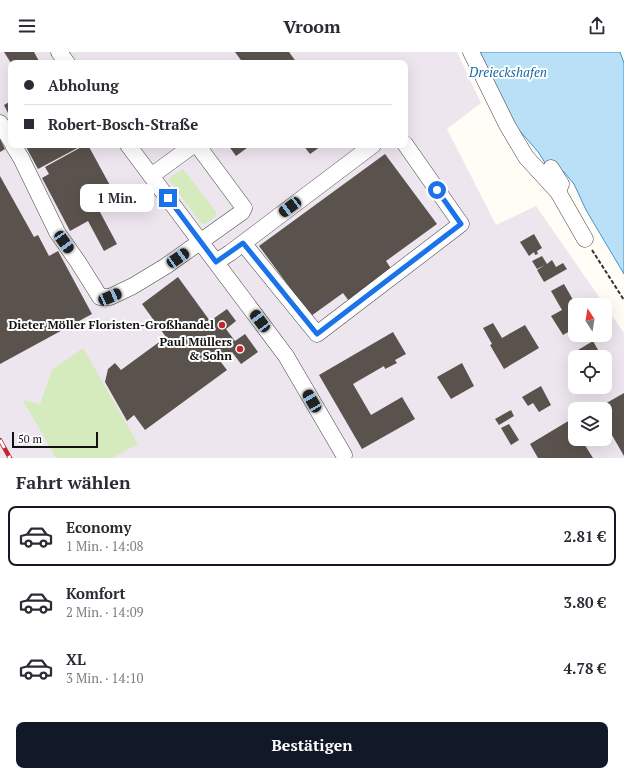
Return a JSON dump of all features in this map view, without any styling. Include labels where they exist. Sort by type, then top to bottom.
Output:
[{"type":"street","points":[[471,52],[507,125],[526,157],[558,192],[585,239]]},
{"type":"street","points":[[0,123],[8,136]]},
{"type":"street","points":[[15,148],[22,158],[57,232],[100,297],[110,297],[133,286],[166,266],[242,212],[244,208],[199,148]]},
{"type":"street","points":[[130,148],[290,362],[344,455]]},
{"type":"street","points":[[151,176],[189,148]]},
{"type":"street","points":[[216,262],[369,148]]},
{"type":"street","points":[[243,243],[317,334],[461,224],[408,148]]},
{"type":"street","points":[[551,168],[560,184],[558,192]]},
{"type":"path","points":[[585,239],[624,300]]},
{"type":"shaded area","points":[[0,52],[457,52],[481,103],[447,129],[496,225],[536,206],[600,298],[568,298],[568,342],[612,342],[612,316],[624,333],[624,458],[0,458]]},
{"type":"green space","points":[[183,169],[217,213],[210,221],[203,224],[200,222],[169,180],[170,177]]},
{"type":"green space","points":[[83,348],[138,444],[112,458],[56,458],[23,400],[40,404],[52,370]]},
{"type":"water","name":"Dreieckshafen","points":[[480,52],[620,52],[624,63],[624,274],[586,210],[574,184],[564,172],[554,168],[548,168],[539,153],[513,123]]},
{"type":"building","points":[[4,52],[34,52],[38,60],[9,60]]},
{"type":"building","points":[[235,52],[289,52],[295,60],[241,60]]},
{"type":"building","points":[[8,103],[8,113],[4,105]]},
{"type":"building","points":[[0,139],[5,149],[0,152]]},
{"type":"building","points":[[27,148],[77,148],[38,169]]},
{"type":"building","points":[[80,148],[90,148],[112,189],[93,199],[117,244],[104,251],[88,221],[70,231],[42,178],[49,174],[45,167]]},
{"type":"building","points":[[230,148],[247,148],[236,156]]},
{"type":"building","points":[[305,148],[319,148],[310,154]]},
{"type":"building","points":[[385,154],[437,224],[386,261],[392,270],[349,301],[343,293],[311,316],[259,246]]},
{"type":"building","points":[[0,176],[34,237],[38,235],[49,256],[58,251],[92,314],[0,364]]},
{"type":"building","points":[[534,234],[542,248],[537,251],[538,254],[535,255],[534,252],[529,256],[520,242]]},
{"type":"building","points":[[542,256],[547,264],[552,260],[556,267],[563,263],[567,269],[544,282],[537,270],[545,265],[537,269],[532,261]]},
{"type":"building","points":[[178,277],[210,321],[227,309],[236,321],[226,329],[235,341],[245,334],[258,352],[241,364],[232,352],[220,361],[227,370],[145,430],[134,415],[127,421],[105,382],[108,369],[115,363],[121,370],[166,337],[142,304]]},
{"type":"building","points":[[564,284],[572,298],[568,298],[568,332],[563,335],[551,316],[562,310],[551,291]]},
{"type":"building","points":[[493,323],[502,338],[525,325],[539,348],[504,369],[490,345],[492,344],[483,328]]},
{"type":"building","points":[[393,332],[406,354],[395,360],[397,363],[385,369],[384,366],[353,384],[371,415],[402,397],[415,419],[362,449],[319,375]]},
{"type":"building","points":[[594,342],[598,350],[578,350]]},
{"type":"building","points":[[462,363],[474,386],[451,399],[437,377]]},
{"type":"building","points":[[541,386],[551,405],[539,412],[533,403],[528,406],[522,397]]},
{"type":"building","points":[[624,393],[624,456],[612,435],[612,402],[608,402]]},
{"type":"building","points":[[511,410],[514,416],[499,425],[495,419]]},
{"type":"building","points":[[568,421],[568,446],[585,446],[593,458],[538,458],[530,444]]},
{"type":"building","points":[[509,424],[519,440],[511,445],[501,428]]},
{"type":"railway","points":[[0,440],[10,458]]},
{"type":"place","name":"Dieter Möller Floristen-Großhandel","points":[[222,325]]},
{"type":"place","name":"Paul Müllers & Sohn","points":[[240,349]]},
{"type":"route","points":[[168,198],[216,262],[243,243],[317,334],[461,224],[437,190]]}]
